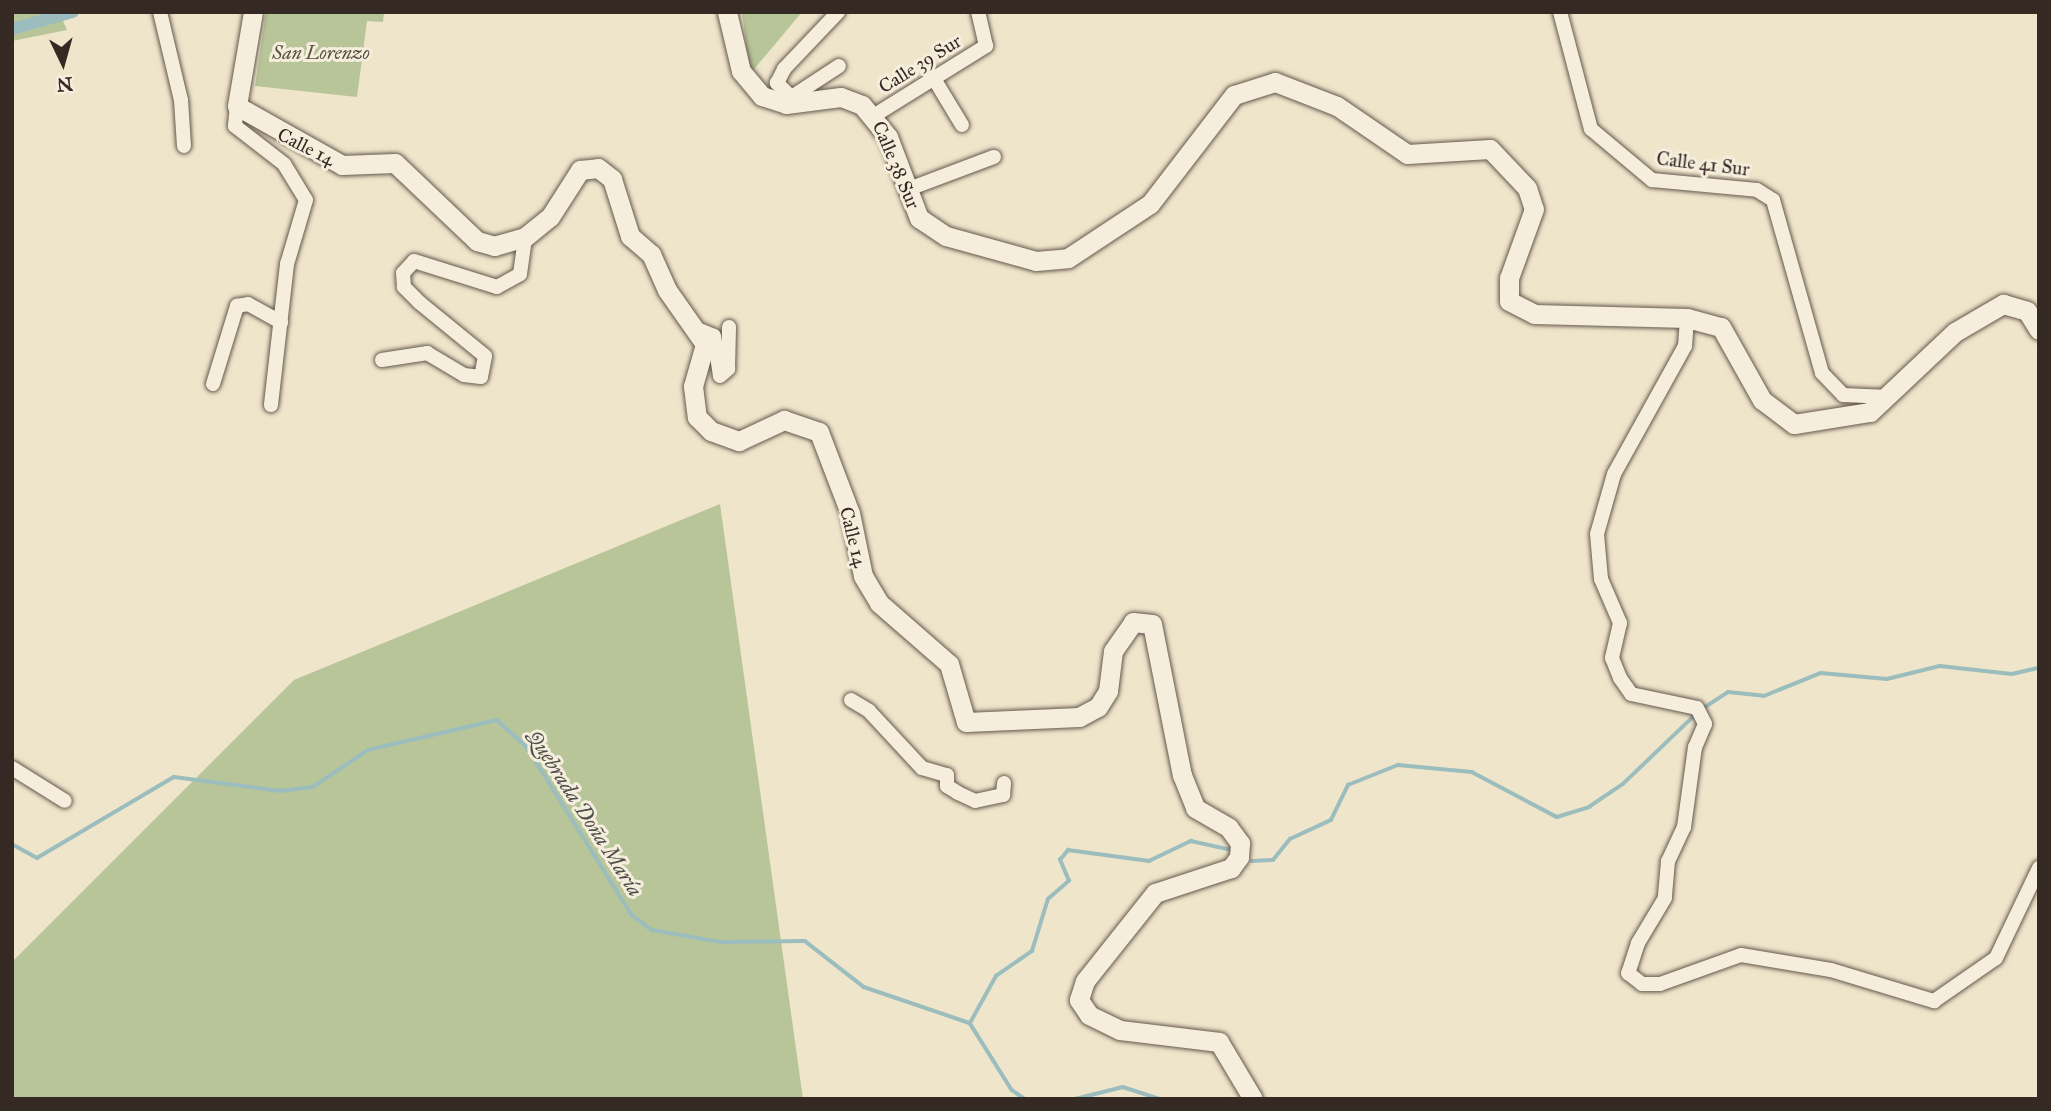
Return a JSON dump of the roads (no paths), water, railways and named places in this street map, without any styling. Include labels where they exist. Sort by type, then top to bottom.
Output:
[{"type":"street","points":[[160,12],[181,100],[184,146]]},
{"type":"street","points":[[253,12],[235,126],[284,164],[306,200],[287,264],[271,405]]},
{"type":"street","points":[[727,12],[741,71],[762,96],[786,102],[839,66]]},
{"type":"street","points":[[786,102],[777,83],[784,68],[838,12]]},
{"type":"street","name":"Calle 39 Sur","points":[[875,115],[986,46],[978,12]]},
{"type":"street","name":"Calle 41 Sur","points":[[1560,12],[1591,130],[1652,180],[1757,190],[1773,200],[1822,373],[1843,395],[1889,397]]},
{"type":"street","points":[[933,77],[962,125]]},
{"type":"street","name":"Calle 38 Sur","points":[[786,102],[841,97],[875,115],[919,218],[962,242],[1036,261],[1068,258],[1159,197],[1234,95],[1275,82],[1337,106],[1407,154],[1477,147],[1499,157],[1527,188],[1534,209],[1508,278],[1506,296],[1514,305],[1555,316],[1687,318]]},
{"type":"street","name":"Calle 14","points":[[237,106],[342,166],[395,163],[477,241],[494,246],[525,237],[550,217],[571,178],[598,168],[615,186],[630,236],[651,254],[667,290],[705,344],[693,386],[697,417],[711,430],[739,441],[784,419],[819,432],[850,513],[863,576],[879,603],[949,664],[966,722],[1079,717],[1098,707],[1108,691],[1113,651],[1133,622],[1152,624],[1182,775],[1195,808],[1229,828],[1240,843],[1239,857],[1231,868],[1155,893],[1084,981],[1079,1000],[1089,1015],[1143,1035],[1219,1042],[1253,1099]]},
{"type":"street","points":[[906,190],[994,157]]},
{"type":"street","points":[[382,360],[427,353],[464,375],[481,377],[485,356],[404,287],[403,274],[414,261],[497,287],[520,274],[525,237]]},
{"type":"street","points":[[213,384],[237,306],[247,304],[281,322]]},
{"type":"street","points":[[2039,330],[2026,311],[2012,306],[1982,313],[1870,412],[1806,425],[1782,419],[1762,400],[1737,346],[1721,327],[1687,318],[1685,346],[1614,474],[1597,534],[1601,579],[1620,624],[1612,658],[1620,678],[1631,694],[1697,708],[1705,724],[1695,747],[1684,827],[1668,861],[1665,898],[1628,973],[1642,984],[1660,984],[1741,955],[1831,970],[1934,1001],[1996,958],[2039,868]]},
{"type":"street","points":[[697,329],[714,336],[720,376],[728,369],[729,327]]},
{"type":"street","points":[[851,701],[869,711],[922,768],[947,775],[946,784],[958,793],[975,801],[1003,794],[1004,783]]},
{"type":"street","points":[[12,768],[65,800]]},
{"type":"waterway","points":[[12,29],[73,12]]},
{"type":"waterway","points":[[1702,709],[1728,692],[1764,696],[1821,673],[1887,679],[1940,666],[2012,674],[2039,668]]},
{"type":"waterway","points":[[1252,861],[1273,860],[1290,839],[1331,820],[1348,785],[1398,765],[1472,772],[1557,817],[1589,807],[1623,784],[1696,714]]},
{"type":"waterway","name":"Quebrada Doña María","points":[[12,844],[37,858],[174,777],[280,791],[313,787],[368,750],[497,720],[527,747],[632,915],[652,930],[721,942],[805,941],[864,987],[970,1023],[1012,1090],[1025,1099]]},
{"type":"waterway","points":[[970,1023],[996,976],[1032,951],[1048,899],[1069,881],[1060,860],[1068,850],[1149,861],[1191,841],[1232,850]]},
{"type":"waterway","name":"Quebrada Doña María","points":[[1075,1099],[1123,1087],[1160,1099]]},
{"type":"park label","name":"San Lorenzo","points":[[321,53]]}]
